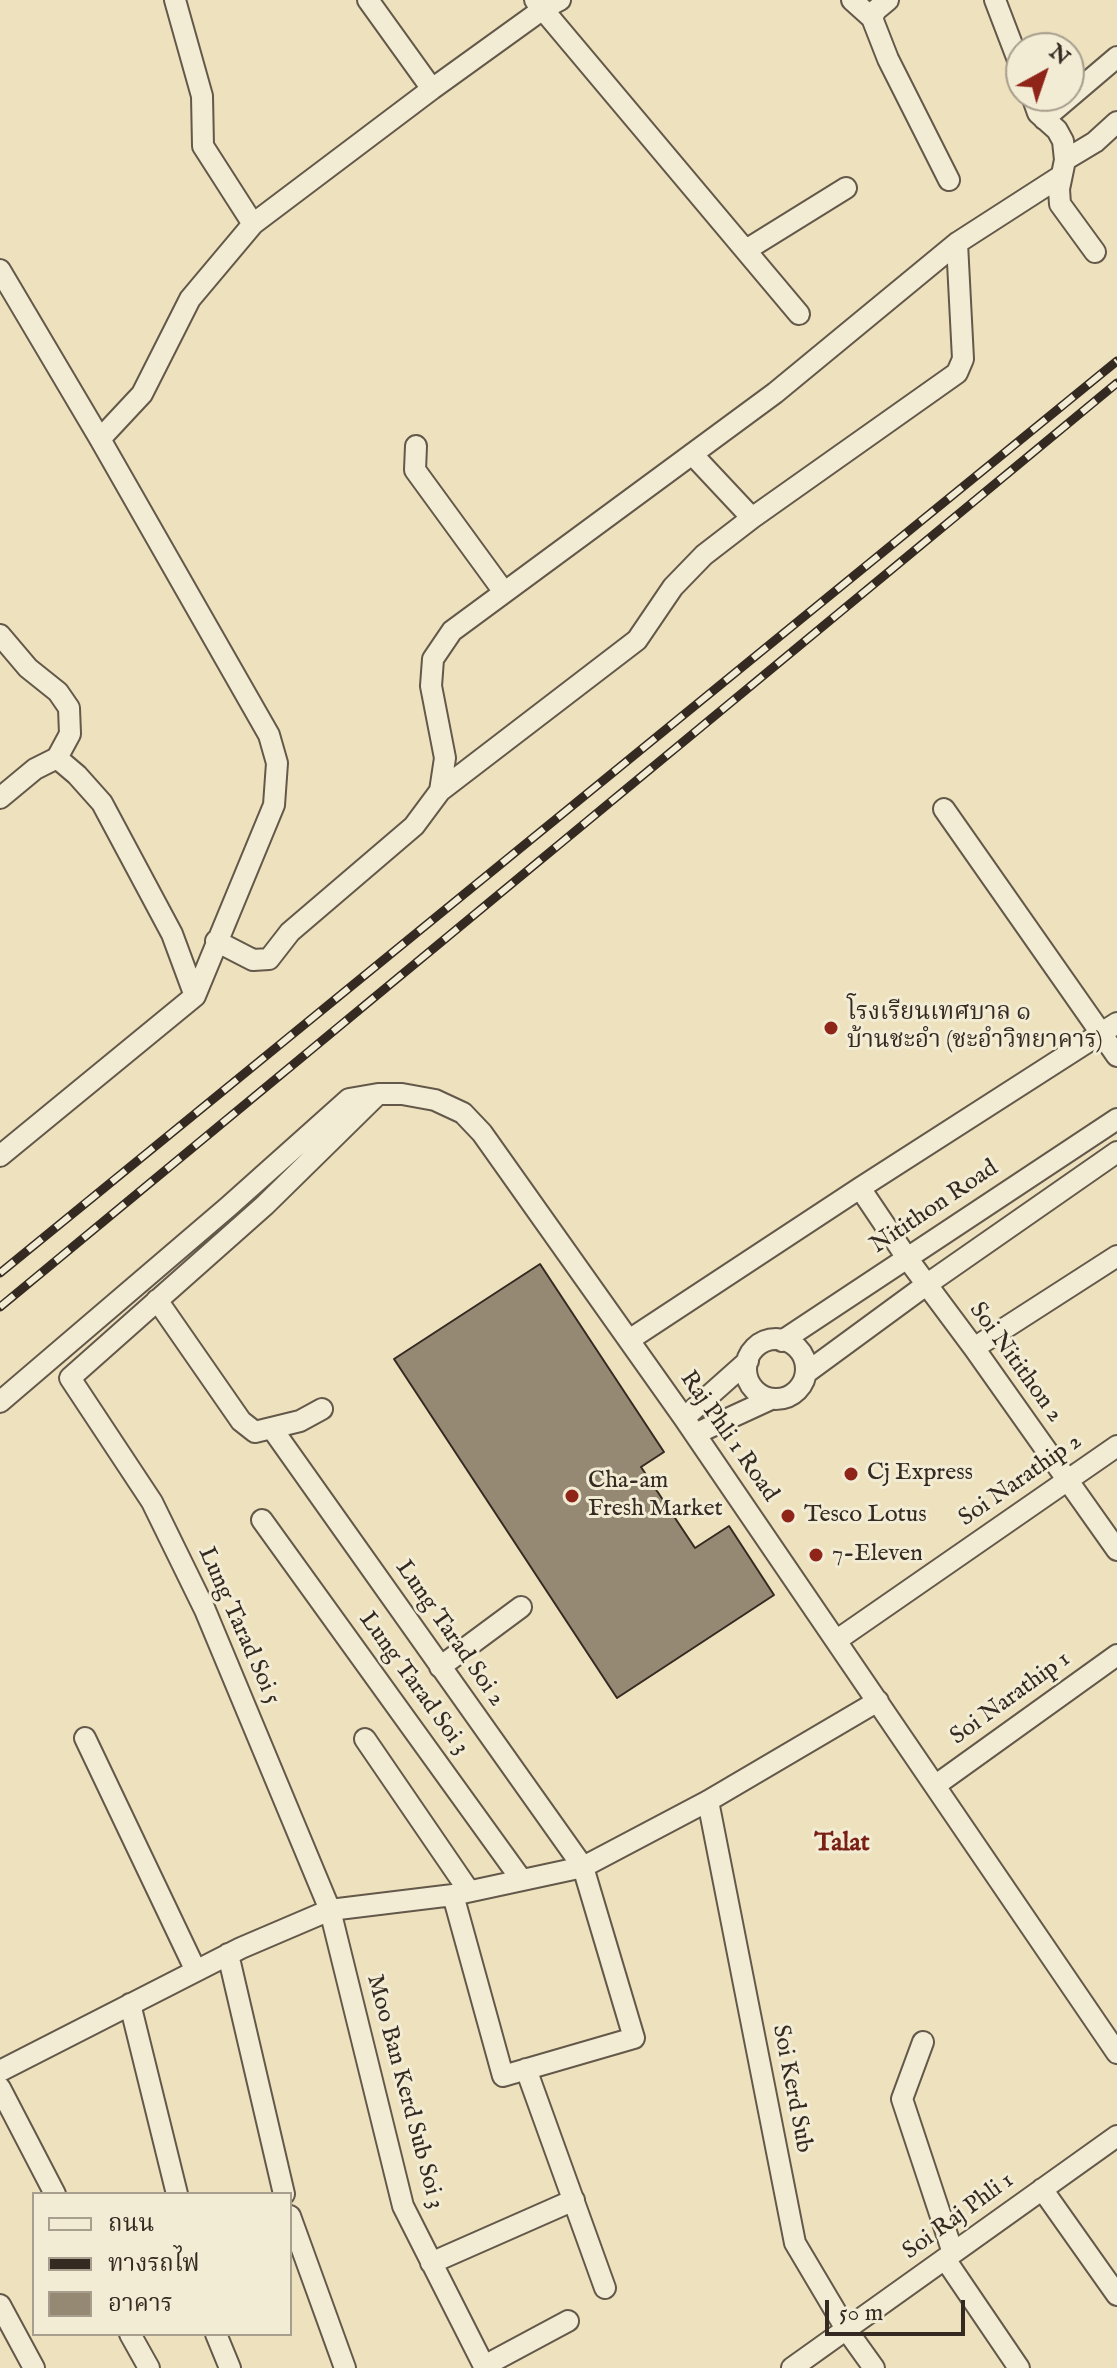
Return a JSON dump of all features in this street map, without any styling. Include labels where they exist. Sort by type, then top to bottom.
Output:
[{"type":"street","points":[[175,0],[202,96],[203,146],[253,224]]},
{"type":"street","points":[[368,0],[432,89]]},
{"type":"street","points":[[852,0],[872,18],[888,59],[949,180]]},
{"type":"street","points":[[872,18],[888,0]]},
{"type":"street","points":[[995,0],[1007,32]]},
{"type":"street","points":[[100,439],[142,394],[190,299],[253,224],[546,3],[799,314]]},
{"type":"street","points":[[1044,119],[1117,57]]},
{"type":"street","points":[[1038,112],[1061,134],[1063,168],[1060,204],[1095,252]]},
{"type":"street","points":[[440,791],[445,758],[431,686],[433,659],[452,631],[775,393],[957,243],[1063,168],[1117,122]]},
{"type":"street","points":[[746,250],[846,188]]},
{"type":"street","points":[[216,941],[253,960],[269,959],[290,932],[414,826],[440,791],[637,640],[673,587],[704,555],[957,373],[963,359],[957,243]]},
{"type":"street","points":[[0,270],[269,735],[277,763],[274,805],[195,996],[0,1156]]},
{"type":"street","points":[[416,446],[415,470],[504,592]]},
{"type":"street","points":[[692,454],[752,518]]},
{"type":"street","points":[[0,635],[28,668],[58,692],[69,708],[70,734],[57,758],[35,769],[0,798]]},
{"type":"street","points":[[57,758],[102,803],[172,934],[195,996]]},
{"type":"street","points":[[944,809],[1109,1028],[1117,1056]]},
{"type":"street","points":[[629,1340],[1109,1028]]},
{"type":"street","points":[[322,1409],[300,1421],[255,1432],[241,1421],[157,1300],[265,1205],[378,1094]]},
{"type":"street","name":"Raj Phli 1 Road","points":[[0,1402],[349,1099],[402,1094],[435,1100],[463,1113],[482,1133],[690,1426],[1117,2053]]},
{"type":"street","name":"Nitithon Road","points":[[782,1341],[1117,1119]]},
{"type":"street","points":[[690,1426],[771,1399],[781,1399],[798,1390],[806,1373],[1117,1152]]},
{"type":"street","name":"Soi Nitithon 2","points":[[860,1188],[1117,1550]]},
{"type":"street","points":[[974,1348],[1117,1256]]},
{"type":"street","name":"Lung Tarad Soi 5","points":[[157,1300],[70,1378],[152,1502],[166,1529],[205,1610],[330,1910]]},
{"type":"street","points":[[690,1426],[759,1345],[767,1341],[782,1341],[795,1346],[802,1354],[806,1373]]},
{"type":"street","points":[[748,1361],[749,1380],[754,1389],[771,1399]]},
{"type":"street","name":"Lung Tarad Soi 2","points":[[273,1430],[583,1867],[634,2038],[526,2069]]},
{"type":"street","name":"Soi Narathip 2","points":[[837,1640],[1117,1446]]},
{"type":"street","name":"Lung Tarad Soi 3","points":[[262,1520],[521,1879]]},
{"type":"street","points":[[440,1667],[521,1607]]},
{"type":"street","name":"Soi Narathip 1","points":[[936,1785],[1117,1655]]},
{"type":"street","points":[[0,2071],[228,1954],[330,1910],[461,1893],[583,1867],[708,1801],[878,1701]]},
{"type":"street","points":[[85,1738],[196,1971]]},
{"type":"street","points":[[365,1739],[461,1893],[503,2076],[526,2069],[605,2288]]},
{"type":"street","name":"Soi Kerd Sub","points":[[708,1801],[795,2243],[846,2329],[874,2368]]},
{"type":"street","name":"Moo Ban Kerd Sub Soi 3","points":[[330,1910],[403,2206],[484,2367]]},
{"type":"street","points":[[228,1954],[284,2192]]},
{"type":"street","points":[[130,2004],[177,2192]]},
{"type":"street","points":[[923,2042],[902,2099],[949,2256],[1019,2368]]},
{"type":"street","points":[[0,2088],[54,2192]]},
{"type":"street","name":"Soi Raj Phli 1","points":[[792,2368],[1117,2136]]},
{"type":"street","points":[[1042,2189],[1117,2295]]},
{"type":"street","points":[[431,2263],[574,2200]]},
{"type":"street","points":[[292,2222],[345,2368]]},
{"type":"street","points":[[0,2305],[34,2368]]},
{"type":"street","points":[[484,2367],[568,2321]]},
{"type":"street","points":[[131,2336],[149,2368]]},
{"type":"street","points":[[217,2336],[230,2368]]},
{"type":"building","name":"Cha-am Fresh Market","points":[[540,1264],[664,1452],[641,1467],[695,1548],[729,1526],[774,1595],[617,1698],[394,1359]]},
{"type":"railway","points":[[0,1273],[1117,361]]},
{"type":"railway","points":[[0,1307],[1117,383]]},
{"type":"place","name":"โรงเรียนเทศบาล ๑ บ้านชะอำ (ชะอำวิทยาคาร)","points":[[831,1028]]},
{"type":"place","name":"Cj Express","points":[[851,1474]]},
{"type":"place","name":"Cha-am Fresh Market","points":[[572,1496]]},
{"type":"place","name":"Tesco Lotus","points":[[788,1516]]},
{"type":"place","name":"7-Eleven","points":[[816,1555]]},
{"type":"district","name":"Talat","points":[[842,1845]]}]
